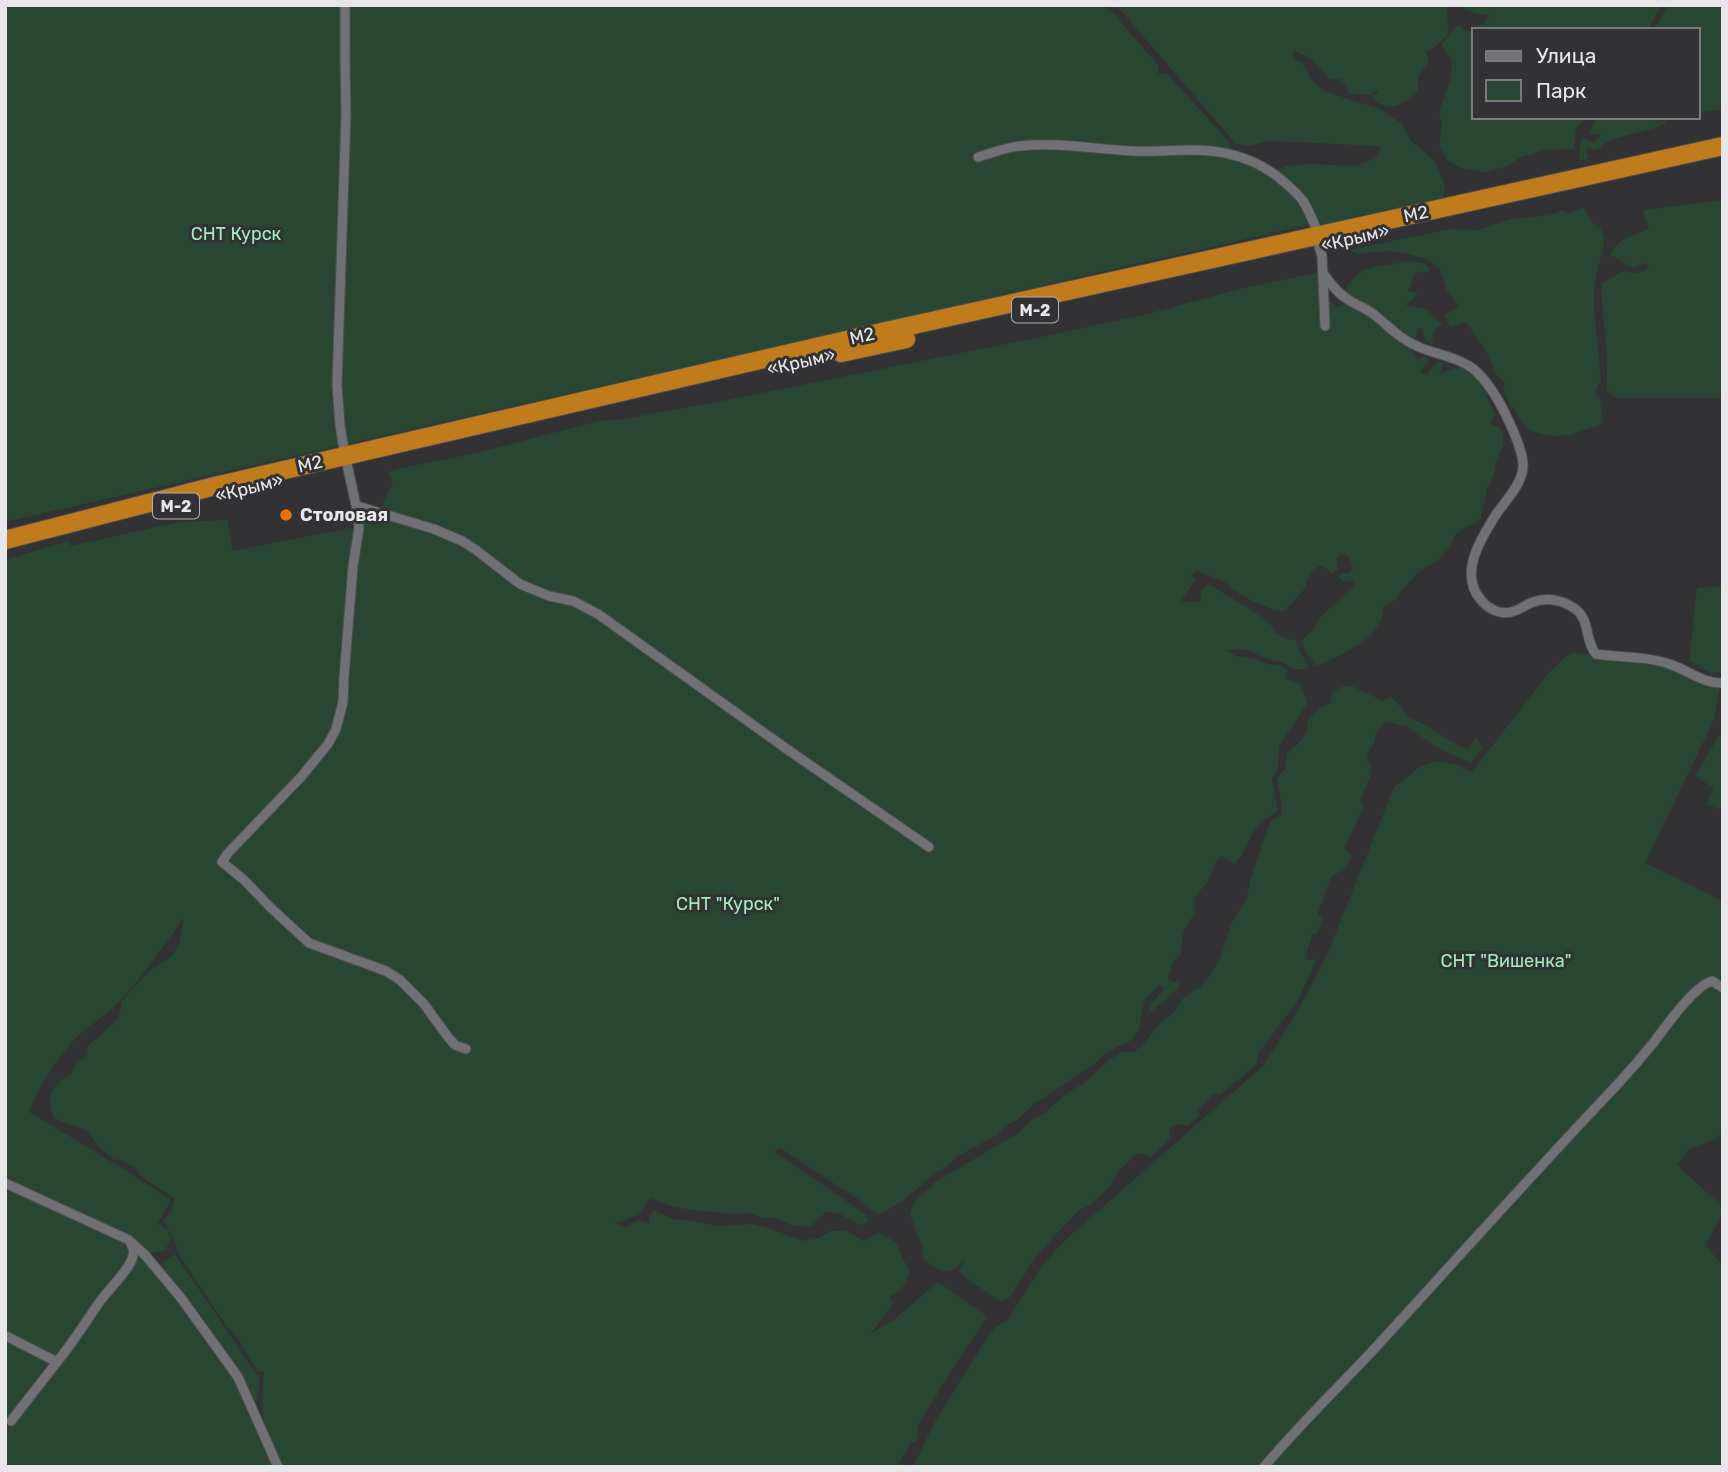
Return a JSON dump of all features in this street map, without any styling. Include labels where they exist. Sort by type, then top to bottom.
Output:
[{"type":"highway","name":"М2","points":[[1319,241],[1723,146]]},
{"type":"highway","name":"«Крым»","points":[[5,549],[346,460],[1319,241],[1723,158]]},
{"type":"highway","name":"М2","points":[[5,540],[215,486],[346,460]]},
{"type":"street","points":[[345,5],[346,114],[337,385],[340,425],[359,528],[351,590],[343,702],[336,729],[328,744],[222,862],[309,943],[386,971],[400,980],[415,993],[448,1037],[456,1045],[466,1049]]},
{"type":"street","points":[[978,156],[1017,146],[1041,144],[1134,151],[1199,150],[1240,156],[1262,165],[1297,194],[1307,208],[1322,256],[1325,326]]},
{"type":"street","points":[[1323,273],[1338,292],[1371,312],[1394,333],[1420,347],[1469,365],[1489,385],[1502,405],[1520,449],[1523,470],[1512,494],[1481,540],[1470,569],[1471,582],[1480,600],[1500,613],[1545,599],[1566,603],[1584,617],[1590,648],[1596,654],[1671,664],[1695,677],[1715,684],[1723,683]]},
{"type":"street","points":[[357,506],[433,529],[462,541],[520,584],[549,596],[573,601],[598,614],[929,847]]},
{"type":"street","points":[[1264,1467],[1619,1082],[1688,1000],[1705,983],[1712,981],[1723,988]]},
{"type":"street","points":[[5,1182],[129,1240],[145,1255],[181,1298],[238,1377],[278,1467]]},
{"type":"street","points":[[11,1422],[129,1265],[134,1255],[133,1245],[129,1240]]},
{"type":"street","points":[[6,1336],[57,1362]]},
{"type":"green space","name":"СНТ Курск","points":[[5,5],[1104,6],[1158,65],[1158,74],[1166,73],[1170,77],[1222,134],[1238,157],[1255,164],[1297,196],[1312,224],[5,522]]},
{"type":"green space","points":[[1115,5],[1447,5],[1448,35],[1426,52],[1429,60],[1418,78],[1418,91],[1397,105],[1385,106],[1373,99],[1380,88],[1370,95],[1349,94],[1347,86],[1340,79],[1330,79],[1310,58],[1293,50],[1294,58],[1304,65],[1310,78],[1326,92],[1380,109],[1402,124],[1411,141],[1435,161],[1445,186],[1442,202],[1368,221],[1363,214],[1324,230],[1275,171],[1286,166],[1310,164],[1355,166],[1376,158],[1381,146],[1269,141],[1249,146],[1236,144]]},
{"type":"green space","points":[[1465,5],[1662,5],[1648,28],[1474,28],[1483,25],[1489,15],[1463,9]]},
{"type":"green space","points":[[1669,5],[1723,5],[1723,109],[1700,113],[1700,28],[1654,28]]},
{"type":"green space","points":[[1458,25],[1468,32],[1472,29],[1472,119],[1584,119],[1576,129],[1574,149],[1545,150],[1519,158],[1508,166],[1485,172],[1461,168],[1447,160],[1439,146],[1442,126],[1439,112],[1451,77],[1452,60],[1441,45]]},
{"type":"green space","points":[[1595,119],[1657,119],[1657,122],[1665,120],[1666,123],[1612,140],[1600,148],[1586,148],[1588,158],[1581,161],[1581,139],[1595,141],[1602,134],[1589,135]]},
{"type":"green space","points":[[1723,200],[1723,398],[1617,398],[1611,395],[1607,390],[1602,283],[1623,271],[1646,271],[1649,266],[1645,263],[1634,267],[1626,265],[1610,254],[1622,241],[1649,229],[1643,210]]},
{"type":"green space","points":[[1584,207],[1593,223],[1601,229],[1604,240],[1594,287],[1601,379],[1595,393],[1600,399],[1603,421],[1599,425],[1570,435],[1551,436],[1530,431],[1520,420],[1503,392],[1505,383],[1496,375],[1486,351],[1466,322],[1450,327],[1445,315],[1459,306],[1447,291],[1440,269],[1429,260],[1405,253],[1385,251],[1359,254],[1348,250],[1451,229],[1478,230],[1511,219],[1551,215],[1562,210],[1569,213]]},
{"type":"green space","name":"СНТ \"Курск\"","points":[[1406,261],[1425,263],[1431,271],[1415,273],[1408,292],[1418,292],[1405,305],[1426,309],[1442,324],[1434,331],[1432,344],[1425,341],[1419,328],[1415,339],[1407,335],[1406,343],[1418,360],[1425,356],[1430,360],[1420,372],[1427,375],[1438,361],[1443,363],[1439,374],[1461,366],[1467,370],[1481,384],[1496,414],[1491,420],[1492,426],[1499,427],[1503,433],[1503,446],[1487,489],[1481,518],[1456,534],[1449,548],[1438,560],[1416,574],[1395,600],[1383,608],[1383,616],[1370,635],[1353,648],[1316,666],[1304,650],[1302,640],[1314,629],[1321,616],[1355,586],[1352,580],[1343,582],[1338,576],[1353,570],[1349,557],[1341,554],[1336,559],[1338,570],[1331,574],[1324,566],[1319,566],[1309,575],[1305,588],[1286,610],[1277,611],[1254,602],[1224,581],[1198,570],[1191,576],[1196,580],[1180,601],[1201,600],[1201,591],[1208,584],[1253,611],[1273,627],[1275,633],[1286,639],[1296,640],[1309,667],[1292,669],[1282,662],[1244,649],[1227,650],[1236,656],[1281,665],[1288,671],[1285,679],[1301,687],[1307,704],[1279,746],[1278,769],[1272,779],[1278,811],[1255,829],[1234,864],[1221,856],[1214,865],[1209,880],[1195,897],[1195,912],[1183,932],[1181,954],[1172,964],[1168,978],[1178,982],[1179,987],[1148,1014],[1152,1003],[1164,989],[1160,984],[1144,1001],[1139,1029],[1132,1040],[1107,1052],[1098,1061],[1036,1102],[997,1135],[956,1157],[903,1201],[879,1215],[780,1148],[774,1151],[865,1214],[869,1222],[859,1225],[840,1214],[826,1212],[810,1227],[791,1225],[776,1218],[762,1218],[751,1213],[691,1210],[650,1198],[635,1215],[614,1223],[626,1227],[637,1220],[649,1223],[654,1210],[673,1219],[718,1226],[752,1224],[804,1241],[819,1238],[831,1231],[846,1231],[863,1241],[879,1232],[897,1243],[911,1272],[901,1290],[890,1296],[893,1304],[871,1333],[891,1322],[938,1282],[984,1314],[986,1319],[918,1425],[917,1441],[911,1442],[897,1467],[281,1467],[270,1443],[262,1409],[264,1371],[258,1372],[255,1368],[236,1336],[180,1257],[174,1240],[163,1220],[172,1212],[174,1198],[140,1176],[139,1171],[124,1161],[113,1159],[98,1146],[86,1130],[54,1119],[50,1109],[50,1098],[56,1086],[62,1079],[70,1076],[76,1064],[87,1055],[88,1046],[118,1019],[122,1001],[148,972],[172,956],[180,942],[184,917],[125,996],[82,1032],[62,1054],[44,1081],[29,1112],[171,1200],[158,1223],[167,1229],[172,1239],[164,1251],[145,1255],[132,1240],[5,1181],[5,560],[68,541],[71,546],[179,522],[227,520],[233,551],[355,527],[361,510],[381,510],[393,483],[388,472],[396,469],[472,454],[599,421],[727,400],[1036,338],[1316,273],[1325,280],[1327,304],[1330,302],[1337,307],[1345,304],[1350,297],[1346,288],[1366,269]]},
{"type":"green space","points":[[1723,586],[1723,672],[1713,674],[1689,661],[1697,588]]},
{"type":"green space","name":"СНТ \"Вишенка\"","points":[[1573,653],[1671,668],[1702,683],[1720,688],[1713,722],[1645,863],[1723,901],[1723,1131],[1716,1139],[1689,1150],[1677,1165],[1723,1207],[1723,1213],[1706,1245],[1723,1267],[1723,1467],[913,1467],[933,1425],[988,1336],[996,1327],[1007,1321],[1039,1270],[1063,1242],[1263,1066],[1299,1009],[1327,955],[1394,787],[1421,766],[1438,761],[1455,764],[1472,772],[1547,675]]},
{"type":"green space","points":[[1344,686],[1352,686],[1383,701],[1391,696],[1410,718],[1468,749],[1476,737],[1482,749],[1471,763],[1440,749],[1407,726],[1386,721],[1377,731],[1366,757],[1372,769],[1360,799],[1363,808],[1344,849],[1352,856],[1343,870],[1331,877],[1318,913],[1322,919],[1318,933],[1312,935],[1306,956],[1308,960],[1317,959],[1297,1002],[1259,1052],[1256,1065],[1220,1095],[1214,1093],[1197,1111],[1200,1115],[1188,1126],[1176,1124],[1169,1129],[1171,1138],[1151,1157],[1137,1154],[1119,1170],[1109,1187],[1090,1205],[1079,1210],[1037,1255],[1010,1297],[1001,1302],[967,1279],[959,1271],[966,1258],[950,1271],[936,1268],[923,1258],[923,1247],[910,1214],[914,1202],[938,1180],[1017,1134],[1031,1120],[1042,1115],[1067,1093],[1083,1084],[1109,1060],[1122,1052],[1133,1052],[1142,1046],[1157,1026],[1173,1013],[1183,998],[1200,987],[1209,977],[1220,959],[1232,921],[1246,900],[1270,822],[1281,815],[1277,778],[1285,769],[1287,753],[1302,739],[1308,719],[1320,707],[1331,703],[1332,692]]},
{"type":"green space","points":[[1723,729],[1723,811],[1707,804],[1714,788],[1695,776]]},
{"type":"green space","points":[[5,1185],[127,1242],[153,1269],[175,1254],[257,1375],[260,1375],[257,1404],[252,1413],[275,1467],[5,1467]]},
{"type":"place","name":"Столовая","points":[[286,515]]}]
